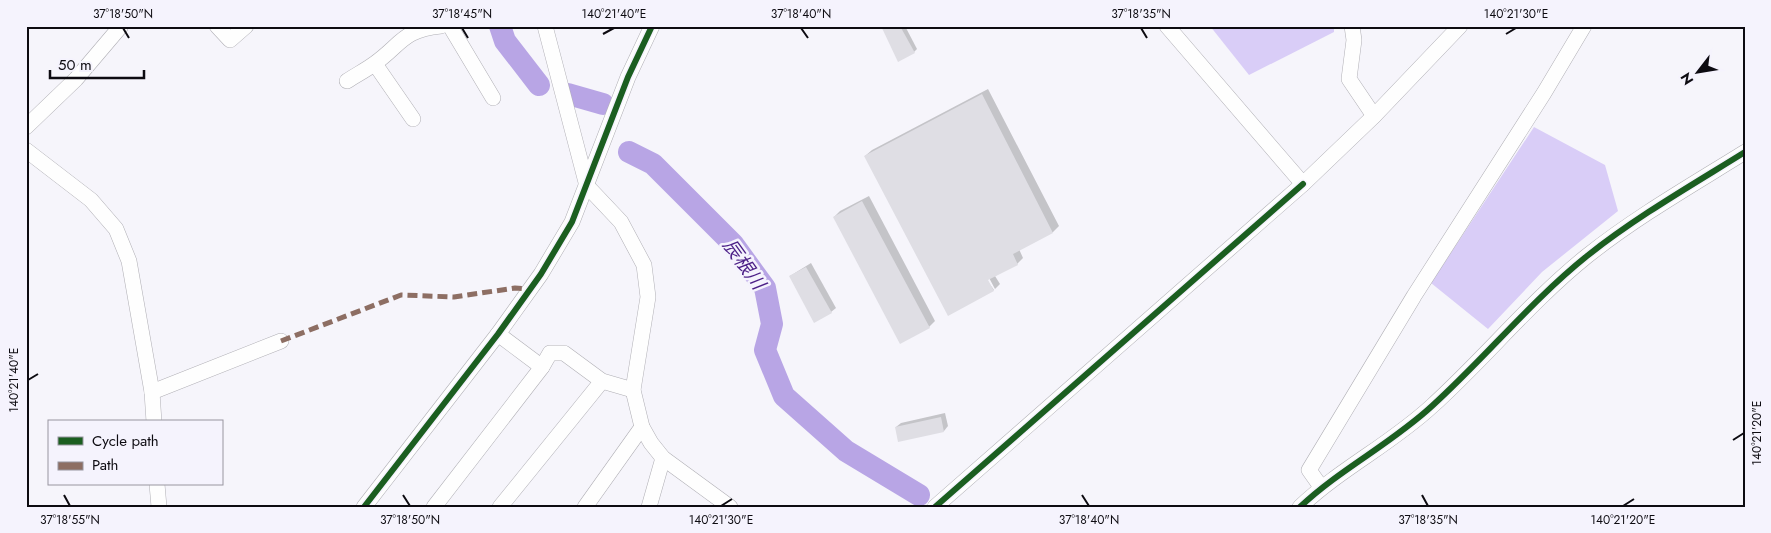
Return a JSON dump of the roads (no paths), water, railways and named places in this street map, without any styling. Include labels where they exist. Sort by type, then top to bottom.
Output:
[{"type":"street","points":[[26,127],[76,79],[121,26]]},
{"type":"street","points":[[216,26],[230,40],[246,26]]},
{"type":"street","points":[[347,80],[375,64],[407,34],[423,28],[441,26]]},
{"type":"street","points":[[450,26],[493,98]]},
{"type":"street","points":[[545,26],[587,186],[621,222],[644,265],[648,297],[633,390],[642,427],[650,443],[663,458],[730,507]]},
{"type":"street","points":[[364,507],[498,334],[541,274],[568,229],[587,186],[628,77],[652,26]]},
{"type":"street","points":[[1167,26],[1302,184]]},
{"type":"street","points":[[1352,26],[1354,40],[1349,79],[1374,116]]},
{"type":"street","points":[[935,507],[1302,184],[1374,116],[1460,26]]},
{"type":"street","points":[[1321,487],[1309,470],[1414,296],[1584,26]]},
{"type":"street","points":[[375,64],[413,120]]},
{"type":"street","points":[[26,150],[91,200],[116,229],[130,261],[152,392],[154,420]]},
{"type":"street","points":[[1300,507],[1321,487],[1431,407],[1552,287],[1587,257],[1626,228],[1745,152]]},
{"type":"street","points":[[498,334],[542,367]]},
{"type":"street","points":[[152,392],[281,341]]},
{"type":"street","points":[[434,507],[542,367],[550,353],[564,353],[602,380],[633,390]]},
{"type":"street","points":[[500,507],[602,380]]},
{"type":"street","points":[[585,507],[642,427]]},
{"type":"street","points":[[649,507],[663,458]]},
{"type":"street","points":[[157,486],[159,507]]},
{"type":"waterway","name":"辰根川","points":[[500,26],[505,41],[539,85]]},
{"type":"waterway","name":"辰根川","points":[[568,94],[603,104]]},
{"type":"waterway","name":"辰根川","points":[[629,152],[653,164],[733,244],[765,288],[772,324],[765,350],[784,396],[846,451],[919,495]]}]
